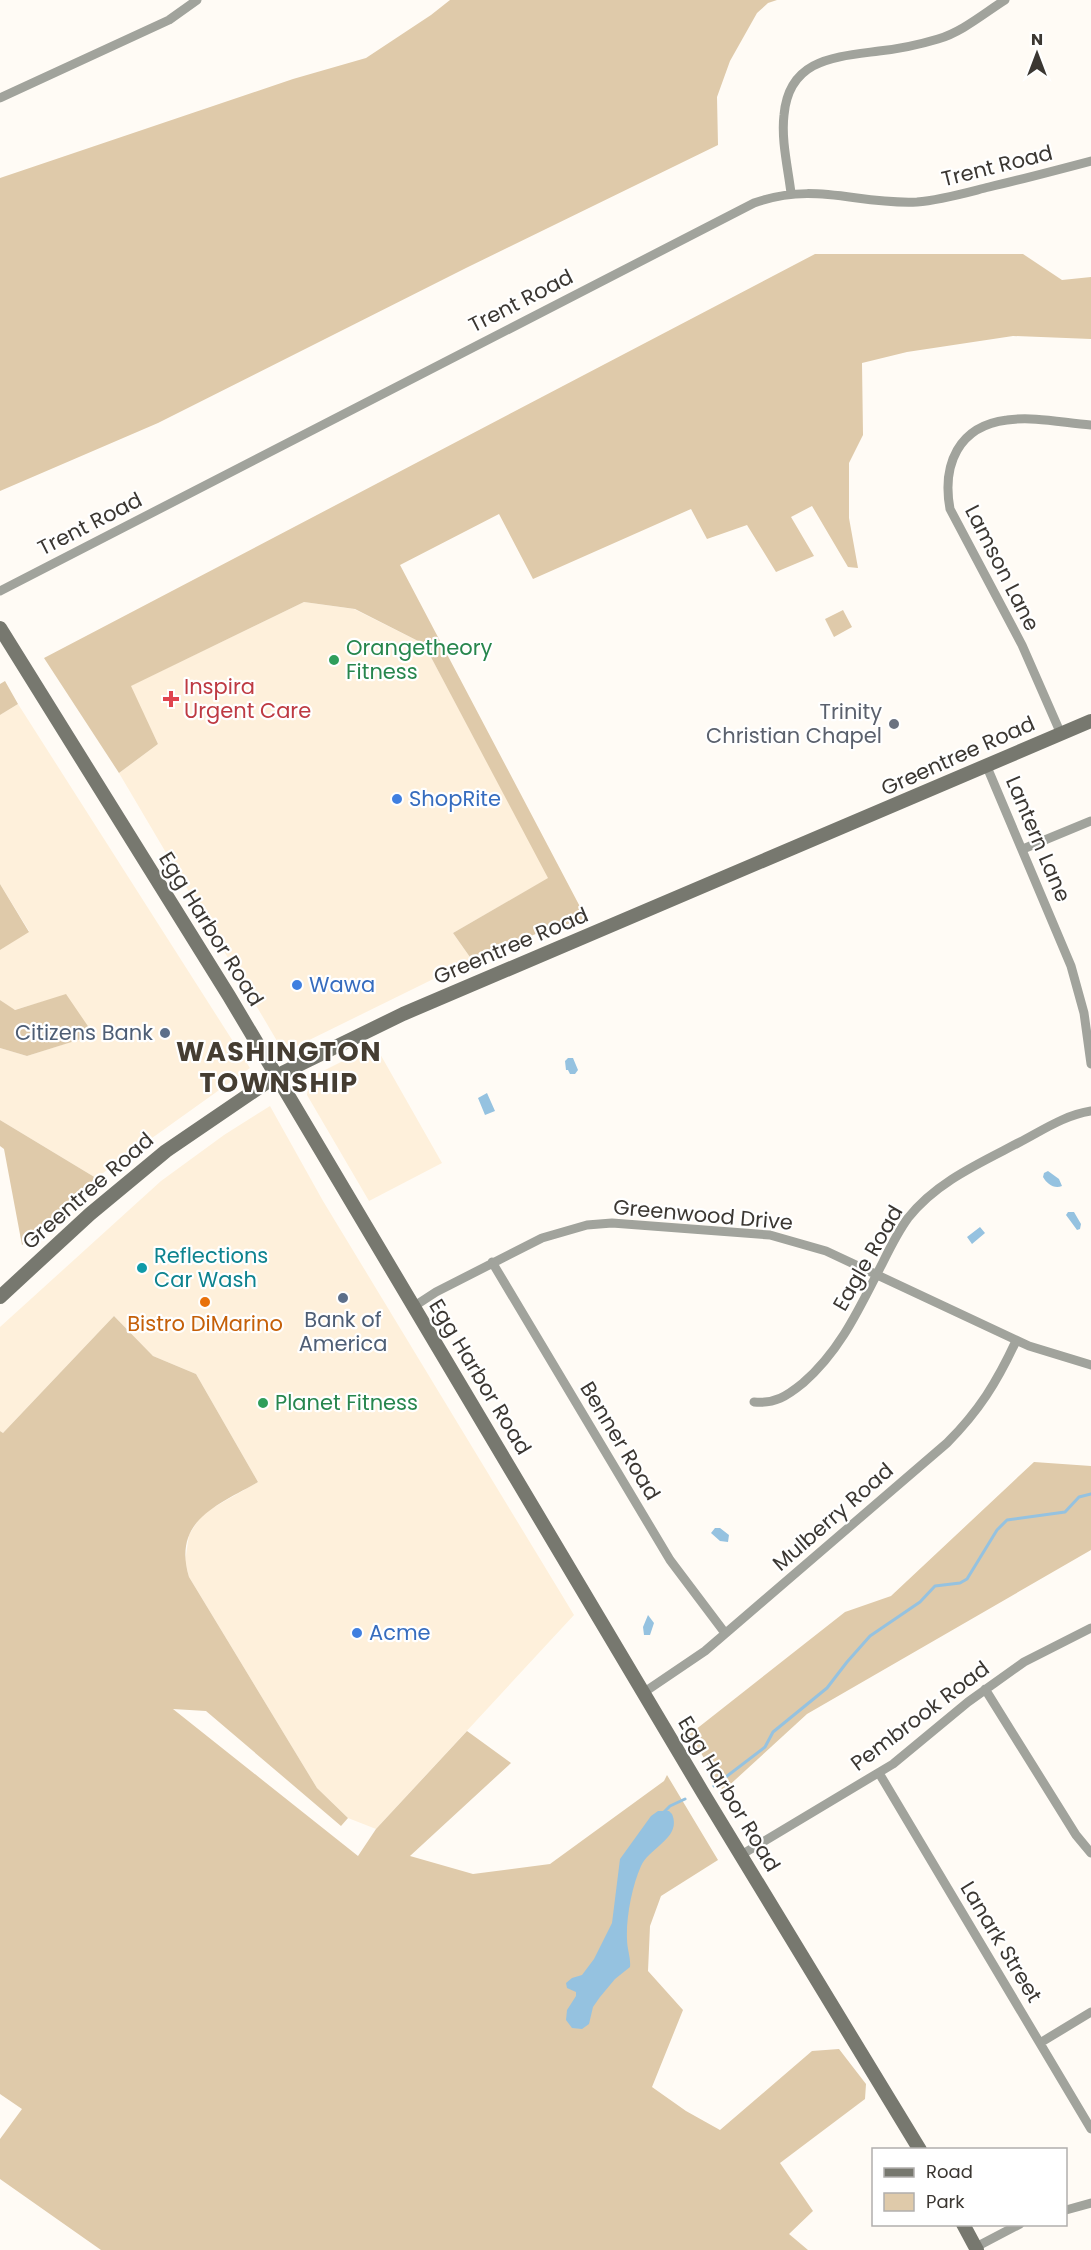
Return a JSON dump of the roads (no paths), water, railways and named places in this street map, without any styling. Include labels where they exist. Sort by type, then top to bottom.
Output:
[{"type":"main road","name":"Egg Harbor Road","points":[[0,628],[229,996],[643,1692],[919,2148]]},
{"type":"main road","name":"Greentree Road","points":[[0,1297],[90,1214],[166,1151],[276,1076],[403,1014],[1091,721]]},
{"type":"main road","points":[[964,2226],[977,2249]]},
{"type":"street","points":[[0,98],[155,27],[169,20],[196,0]]},
{"type":"street","points":[[791,193],[783,115],[789,92],[800,75],[820,61],[834,57],[898,49],[940,39],[962,28],[1005,0]]},
{"type":"street","name":"Trent Road","points":[[0,591],[737,210],[767,198],[791,193],[816,192],[902,202],[929,200],[969,192],[1091,160]]},
{"type":"street","name":"Lamson Lane","points":[[1061,734],[1022,645],[950,509],[947,492],[948,476],[951,461],[958,447],[979,428],[992,422],[1020,419],[1091,425]]},
{"type":"street","name":"Lantern Lane","points":[[987,767],[1066,951],[1087,1012],[1091,1064]]},
{"type":"street","points":[[1023,849],[1091,820]]},
{"type":"street","name":"Eagle Road","points":[[754,1402],[776,1401],[787,1396],[821,1365],[847,1332],[902,1227],[918,1207],[937,1190],[970,1168],[1060,1120],[1091,1111]]},
{"type":"street","name":"Greenwood Drive","points":[[413,1307],[492,1262],[542,1238],[587,1225],[612,1223],[770,1235],[817,1247],[1016,1341],[1047,1353],[1091,1365]]},
{"type":"street","name":"Benner Road","points":[[492,1262],[670,1560],[725,1634]]},
{"type":"street","name":"Mulberry Road","points":[[643,1692],[683,1667],[725,1634],[947,1443],[969,1421],[985,1400],[1016,1341]]},
{"type":"street","name":"Pembrook Road","points":[[741,1855],[879,1773],[985,1689],[1024,1662],[1091,1628]]},
{"type":"street","points":[[985,1689],[1076,1835],[1091,1853]]},
{"type":"street","name":"Lanark Street","points":[[879,1773],[1091,2129]]},
{"type":"street","points":[[1040,2043],[1091,2012]]},
{"type":"street","points":[[1067,2209],[1091,2203]]},
{"type":"street","points":[[977,2249],[1017,2226]]},
{"type":"water","points":[[573,1058],[578,1070],[575,1074],[570,1074],[566,1070],[565,1061]]},
{"type":"water","points":[[487,1093],[495,1111],[485,1115],[478,1098]]},
{"type":"water","points":[[1048,1171],[1059,1179],[1062,1186],[1054,1186],[1047,1182],[1043,1177]]},
{"type":"water","points":[[1068,1212],[1074,1212],[1081,1224],[1080,1229],[1077,1230],[1066,1215]]},
{"type":"water","points":[[980,1227],[985,1233],[972,1244],[967,1237]]},
{"type":"water","points":[[715,1528],[720,1528],[729,1535],[728,1542],[720,1541],[711,1533]]},
{"type":"water","points":[[648,1615],[654,1623],[650,1635],[644,1635],[643,1627]]},
{"type":"water","points":[[658,1811],[669,1811],[672,1814],[673,1830],[664,1842],[645,1859],[632,1892],[627,1931],[630,1967],[615,1979],[600,1997],[593,2007],[589,2024],[582,2029],[572,2028],[566,2020],[567,2010],[576,1992],[567,1988],[566,1983],[582,1975],[594,1959],[612,1923],[620,1859],[651,1816]]},
{"type":"waterway","points":[[714,1786],[765,1747],[773,1732],[827,1688],[870,1636],[920,1602],[935,1586],[960,1583],[967,1579],[997,1530],[1007,1520],[1065,1512],[1079,1497],[1091,1494]]},
{"type":"waterway","points":[[663,1813],[670,1806],[685,1799]]},
{"type":"place","name":"Orangetheory Fitness","points":[[334,660]]},
{"type":"place","name":"Inspira Urgent Care","points":[[171,699]]},
{"type":"place","name":"Trinity Christian Chapel","points":[[894,724]]},
{"type":"place","name":"ShopRite","points":[[397,799]]},
{"type":"place","name":"Wawa","points":[[297,985]]},
{"type":"place","name":"Citizens Bank","points":[[165,1033]]},
{"type":"place","name":"Reflections Car Wash","points":[[142,1268]]},
{"type":"place","name":"Bank of America","points":[[343,1298]]},
{"type":"place","name":"Bistro DiMarino","points":[[205,1302]]},
{"type":"place","name":"Planet Fitness","points":[[263,1403]]},
{"type":"place","name":"Acme","points":[[357,1633]]},
{"type":"district","name":"WASHINGTON TOWNSHIP","points":[[279,1068]]}]
